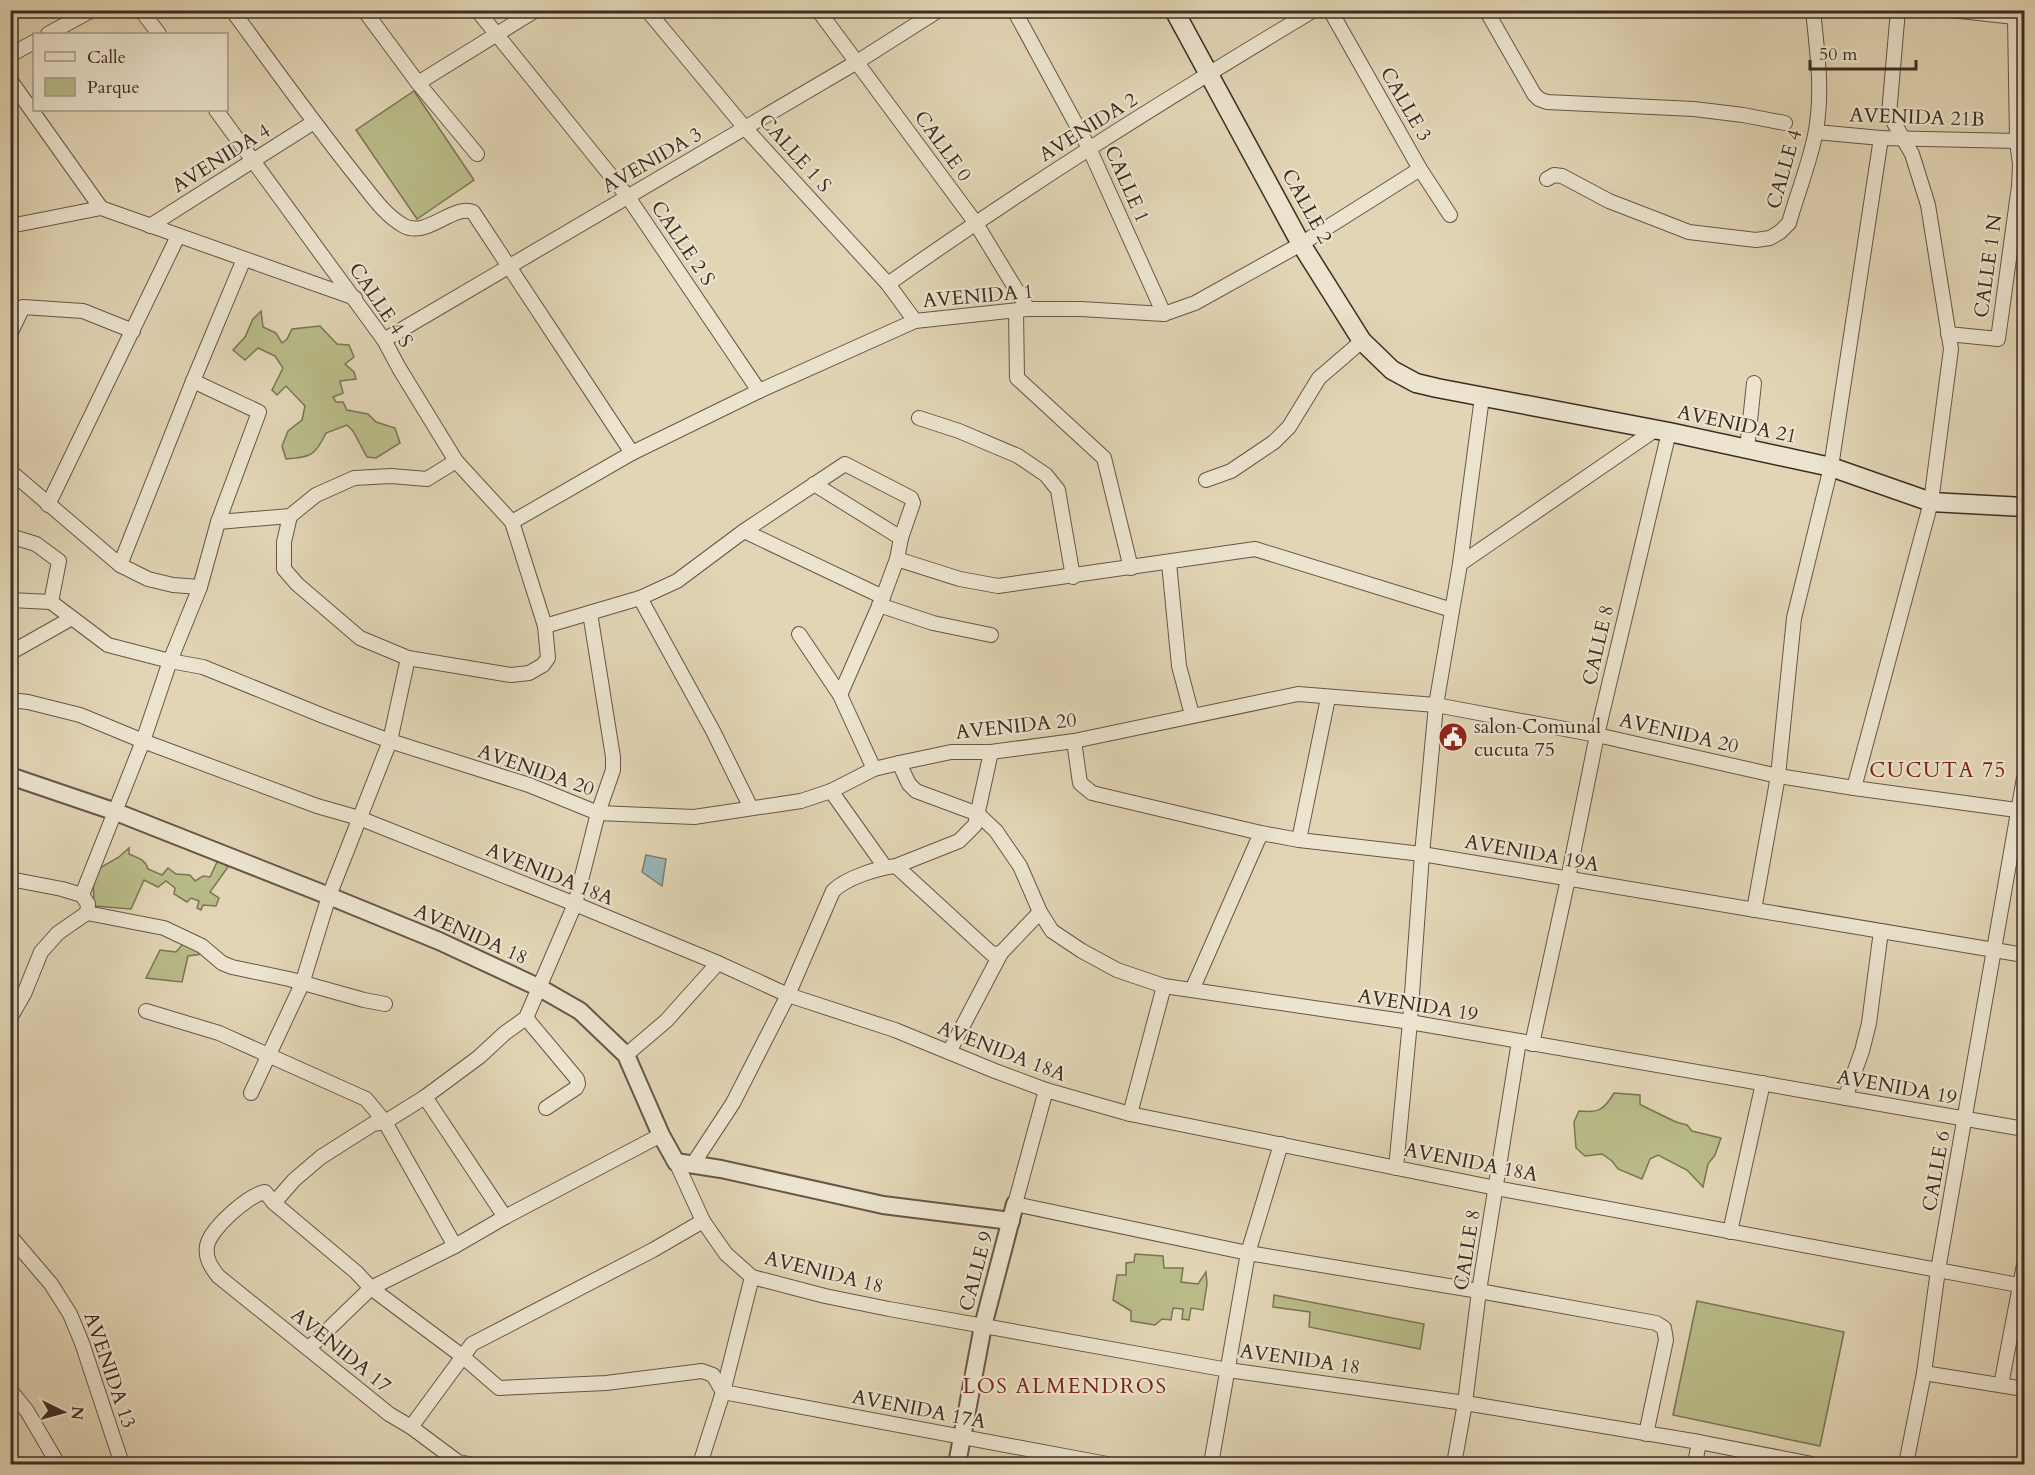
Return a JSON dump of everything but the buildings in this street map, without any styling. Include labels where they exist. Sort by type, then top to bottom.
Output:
[{"type":"main road","name":"CALLE 2","points":[[1174,10],[1302,244],[1362,341],[1392,370],[1416,383],[1437,388]]},
{"type":"main road","name":"AVENIDA 21","points":[[1437,388],[1662,431],[1831,467],[1931,502],[2025,507]]},
{"type":"street","points":[[50,33],[92,10]]},
{"type":"street","points":[[141,10],[158,33]]},
{"type":"street","points":[[232,10],[314,122],[387,213],[412,229],[425,227],[465,211],[473,212],[632,453]]},
{"type":"street","points":[[364,10],[418,83],[477,154]]},
{"type":"street","name":"CALLE 2 S","points":[[477,10],[628,197],[759,391]]},
{"type":"street","points":[[418,83],[536,10]]},
{"type":"street","name":"CALLE 1 S","points":[[647,10],[745,128],[888,284],[915,321]]},
{"type":"street","name":"CALLE 0","points":[[818,10],[975,222],[1022,310]]},
{"type":"street","name":"AVENIDA 3","points":[[384,340],[858,62],[939,10]]},
{"type":"street","name":"CALLE 1","points":[[1014,10],[1089,148],[1164,314]]},
{"type":"street","name":"AVENIDA 2","points":[[888,284],[975,222],[1089,148],[1314,10]]},
{"type":"street","name":"CALLE 3","points":[[1330,10],[1420,169],[1450,215]]},
{"type":"street","name":"CALLE 4","points":[[1486,10],[1539,99],[1547,102],[1694,109],[1785,123]]},
{"type":"street","name":"CALLE 4","points":[[1547,179],[1554,175],[1562,176],[1609,201],[1689,232],[1756,240],[1770,238],[1780,232],[1789,223],[1816,132],[1820,68],[1813,10]]},
{"type":"street","name":"CALLE 1 N","points":[[1898,10],[1889,114],[1912,154],[1928,205],[1948,334],[1998,339],[2022,165],[2017,141],[2020,17]]},
{"type":"street","points":[[1951,10],[2020,17]]},
{"type":"street","points":[[10,55],[33,43]]},
{"type":"street","points":[[10,80],[101,208]]},
{"type":"street","name":"CALLE 4 S","points":[[217,111],[384,340],[456,461],[512,522]]},
{"type":"street","name":"AVENIDA 4","points":[[150,226],[314,122]]},
{"type":"street","name":"AVENIDA 21B","points":[[1816,132],[1881,138],[2017,141]]},
{"type":"street","points":[[1754,910],[1778,776],[1794,618],[1831,467],[1881,138]]},
{"type":"street","name":"AVENIDA 1","points":[[512,522],[632,453],[759,391],[915,321],[1022,310],[1081,309],[1164,314],[1195,303],[1302,244],[1420,169]]},
{"type":"street","points":[[10,226],[101,208],[355,298]]},
{"type":"street","points":[[48,505],[178,236]]},
{"type":"street","points":[[120,565],[244,259]]},
{"type":"street","points":[[10,334],[23,307],[83,311],[133,331]]},
{"type":"street","points":[[1022,310],[1017,378],[1104,458],[1131,568]]},
{"type":"street","points":[[1854,788],[1931,502],[1951,349],[1948,334]]},
{"type":"street","points":[[1206,480],[1231,471],[1274,442],[1289,428],[1319,378],[1362,341]]},
{"type":"street","points":[[82,895],[116,812],[170,661],[200,587],[218,522],[259,412],[193,381]]},
{"type":"street","points":[[1747,449],[1754,382]]},
{"type":"street","points":[[1396,1168],[1436,705],[1460,564],[1482,397]]},
{"type":"street","points":[[920,418],[1018,456],[1046,475],[1058,490],[1073,577]]},
{"type":"street","points":[[1460,564],[1662,431]]},
{"type":"street","name":"CALLE 8","points":[[1454,1464],[1496,1188],[1525,1042],[1568,879],[1662,431]]},
{"type":"street","points":[[218,522],[290,516],[316,495],[354,478],[391,476],[427,479],[456,461]]},
{"type":"street","points":[[545,626],[640,598],[677,581],[744,531],[845,464],[911,498],[912,509],[881,602],[840,695]]},
{"type":"street","points":[[10,471],[120,565],[148,579],[173,585],[200,587]]},
{"type":"street","points":[[814,484],[901,538]]},
{"type":"street","points":[[290,516],[284,542],[284,569],[297,584],[360,638],[408,658],[511,675],[529,673],[543,665],[548,658],[545,626],[512,522]]},
{"type":"street","points":[[744,531],[881,602],[933,623],[991,635]]},
{"type":"street","points":[[10,536],[36,544],[59,561],[51,602],[10,600]]},
{"type":"street","points":[[897,559],[960,579],[999,586],[1255,549],[1452,610]]},
{"type":"street","points":[[1169,563],[1179,666],[1192,715]]},
{"type":"street","points":[[640,598],[713,731],[751,808]]},
{"type":"street","name":"AVENIDA 20","points":[[51,602],[108,645],[203,667],[390,741],[529,785],[598,813],[694,817],[801,801],[831,791],[874,769],[899,763],[951,752],[991,752],[1074,741],[1298,694],[1436,705],[1597,735],[1778,776],[2022,810]]},
{"type":"street","points":[[590,613],[613,757],[613,770],[598,813],[575,904],[526,1018],[425,1097],[385,1122],[373,1124],[321,1157],[294,1180],[274,1203],[356,1272],[371,1288],[462,1356],[499,1388],[606,1383],[702,1371],[713,1375],[723,1392]]},
{"type":"street","points":[[10,653],[72,618]]},
{"type":"street","points":[[799,634],[840,695],[874,769]]},
{"type":"street","points":[[251,1093],[302,984],[329,896],[390,741],[408,658]]},
{"type":"street","points":[[1299,840],[1328,698]]},
{"type":"street","name":"AVENIDA 18A","points":[[10,700],[28,702],[80,715],[317,806],[359,818],[575,904],[718,963],[788,995],[895,1030],[1046,1090],[1130,1114],[1396,1168],[2022,1286]]},
{"type":"street","name":"AVENIDA 19A","points":[[1074,741],[1080,783],[1092,793],[1261,833],[1299,840],[1422,854],[2025,956]]},
{"type":"street","points":[[991,752],[975,825],[959,841],[841,883],[833,891],[788,995],[733,1104],[685,1163],[746,1174],[883,1205],[1011,1221]]},
{"type":"street","name":"AVENIDA 19","points":[[899,763],[909,784],[916,790],[978,814],[996,831],[1020,866],[1040,912],[1052,931],[1117,970],[1164,986],[1410,1022],[2025,1128]]},
{"type":"street","name":"AVENIDA 18","points":[[10,776],[116,812],[329,896],[438,941],[540,988],[580,1011],[626,1055],[662,1135],[685,1163],[703,1221],[726,1254],[752,1277],[825,1296],[1228,1370],[1465,1403],[1699,1442],[1812,1464]]},
{"type":"street","name":"CALLE 6","points":[[1906,1464],[1924,1373],[1938,1270],[1994,950],[2022,810],[2025,778]]},
{"type":"street","points":[[831,791],[891,867],[992,954],[1001,953]]},
{"type":"street","points":[[1192,990],[1261,833]]},
{"type":"street","points":[[10,879],[82,895],[88,904],[87,913]]},
{"type":"street","points":[[949,1052],[1001,953],[1040,912]]},
{"type":"street","points":[[10,1018],[24,994],[41,952],[58,933],[87,913],[164,928],[202,945],[222,963],[385,1004]]},
{"type":"street","points":[[1845,1098],[1862,1051],[1869,1023],[1881,932]]},
{"type":"street","points":[[626,1055],[666,1021],[718,963]]},
{"type":"street","points":[[1130,1114],[1164,986]]},
{"type":"street","points":[[146,1011],[219,1033],[271,1054],[366,1099],[385,1122],[455,1246]]},
{"type":"street","points":[[526,1018],[577,1079],[576,1088],[546,1108]]},
{"type":"street","points":[[1730,1232],[1763,1083]]},
{"type":"street","name":"CALLE 9","points":[[957,1464],[983,1326],[1046,1090]]},
{"type":"street","points":[[425,1097],[505,1217]]},
{"type":"street","points":[[309,1348],[371,1288],[455,1246],[505,1217],[662,1135]]},
{"type":"street","points":[[1211,1464],[1248,1253],[1281,1144]]},
{"type":"street","name":"AVENIDA 17","points":[[274,1203],[265,1192],[254,1195],[224,1220],[208,1242],[206,1249],[211,1268],[389,1414],[411,1426],[458,1461],[469,1464]]},
{"type":"street","points":[[1015,1204],[1248,1253],[1656,1323],[1664,1328],[1666,1340],[1646,1434]]},
{"type":"street","points":[[411,1426],[472,1344],[653,1250],[703,1221]]},
{"type":"street","name":"AVENIDA 13","points":[[10,1236],[51,1284],[70,1314],[82,1343],[122,1464]]},
{"type":"street","points":[[2001,1385],[2025,1265]]},
{"type":"street","points":[[700,1464],[723,1392],[752,1277]]},
{"type":"street","points":[[1924,1373],[2025,1389]]},
{"type":"street","points":[[10,1390],[27,1411],[58,1464]]},
{"type":"street","name":"AVENIDA 17A","points":[[723,1392],[1107,1464]]},
{"type":"street","points":[[1695,1464],[1699,1442]]},
{"type":"green space","points":[[414,91],[474,180],[417,219],[356,130]]},
{"type":"green space","points":[[261,311],[263,327],[276,333],[282,343],[292,329],[320,326],[337,344],[349,345],[354,357],[345,364],[354,372],[356,379],[340,381],[343,393],[333,397],[336,402],[343,402],[347,410],[368,414],[376,422],[395,428],[400,443],[376,458],[367,457],[353,431],[347,425],[326,433],[319,446],[311,454],[286,459],[282,446],[288,431],[302,420],[305,406],[286,386],[277,395],[272,390],[283,368],[275,356],[258,348],[245,360],[233,350],[245,337],[253,319]]},
{"type":"green space","points":[[129,848],[129,854],[143,861],[148,869],[162,875],[168,868],[176,874],[190,875],[195,881],[203,876],[210,877],[218,860],[228,867],[210,892],[219,898],[216,906],[203,905],[201,910],[197,908],[199,901],[191,898],[187,902],[174,894],[175,888],[166,881],[158,887],[144,880],[131,909],[94,906],[93,872],[119,857]]},
{"type":"green space","points":[[185,942],[202,954],[188,956],[182,982],[146,978],[160,950],[176,952]]},
{"type":"green space","points":[[1614,1093],[1640,1095],[1640,1104],[1643,1106],[1687,1125],[1692,1131],[1721,1138],[1715,1155],[1708,1164],[1703,1187],[1687,1170],[1658,1155],[1650,1159],[1642,1179],[1618,1169],[1602,1154],[1585,1156],[1576,1148],[1574,1122],[1579,1111],[1596,1111],[1604,1107]]},
{"type":"green space","points":[[1135,1254],[1163,1256],[1164,1268],[1183,1268],[1181,1282],[1198,1284],[1206,1272],[1207,1284],[1203,1310],[1191,1308],[1189,1320],[1182,1319],[1183,1309],[1173,1308],[1171,1320],[1162,1319],[1155,1325],[1131,1321],[1131,1311],[1113,1300],[1117,1275],[1126,1275],[1126,1263],[1134,1262]]},
{"type":"green space","points":[[1274,1295],[1424,1324],[1420,1349],[1309,1327],[1310,1312],[1273,1307]]},
{"type":"green space","points":[[1697,1301],[1844,1332],[1820,1446],[1673,1415]]},
{"type":"water","points":[[646,855],[666,859],[662,886],[642,872]]},
{"type":"place","name":"salon Comunal cucuta 75","points":[[1453,737]]},
{"type":"district","name":"CUCUTA 75","points":[[1938,770]]},
{"type":"district","name":"LOS ALMENDROS","points":[[1065,1386]]}]
